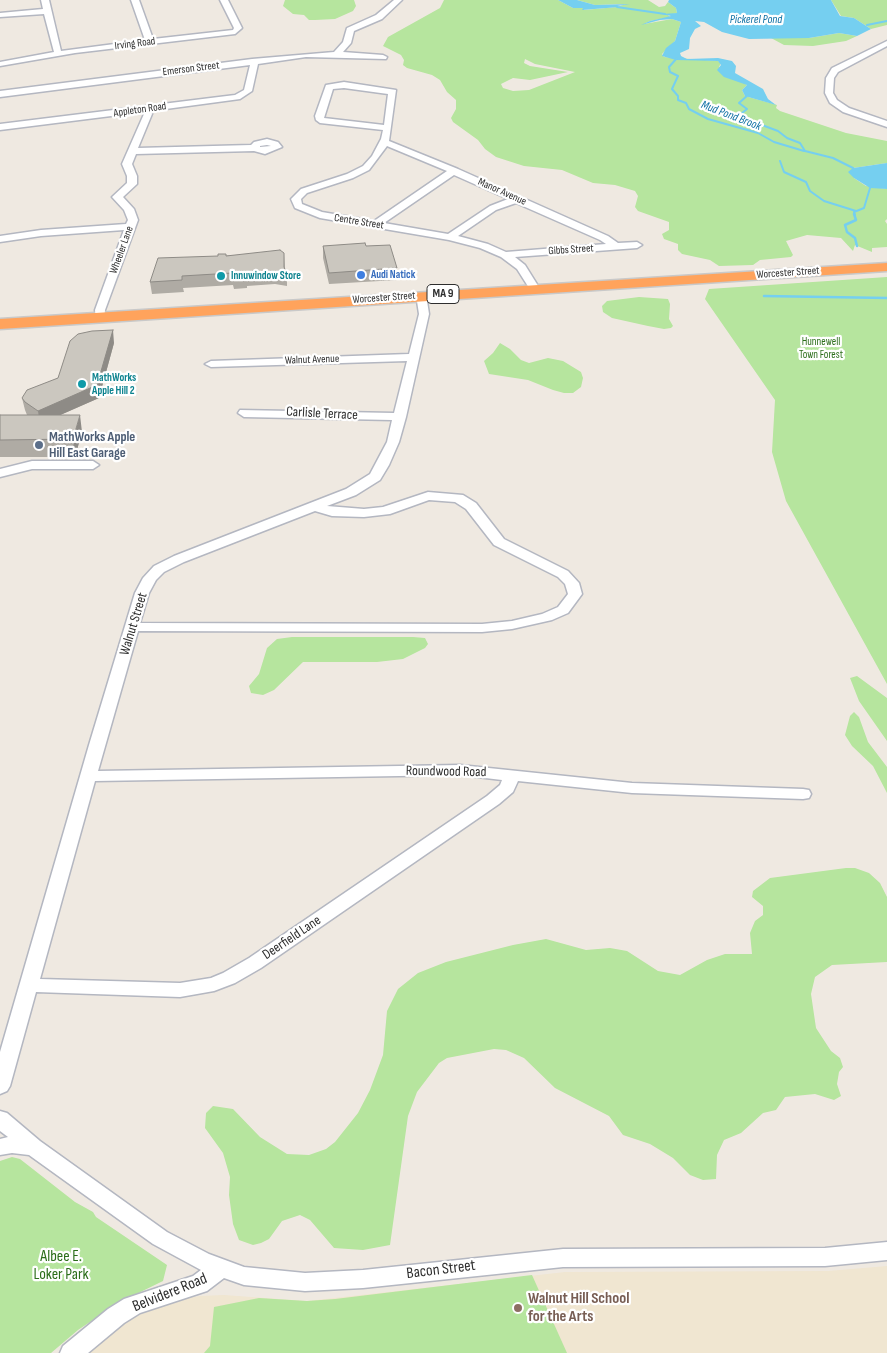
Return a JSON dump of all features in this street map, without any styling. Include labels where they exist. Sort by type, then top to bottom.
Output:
[{"type":"highway","name":"Worcester Street","points":[[0,324],[887,267]]},
{"type":"highway","name":"Worcester Street","points":[[0,328],[887,272]]},
{"type":"street","points":[[45,0],[58,54]]},
{"type":"street","points":[[135,0],[150,42]]},
{"type":"street","name":"Irving Road","points":[[0,64],[58,54],[237,31],[238,28],[224,0]]},
{"type":"street","points":[[336,54],[347,43],[350,30],[384,14],[398,0]]},
{"type":"street","points":[[0,14],[47,11]]},
{"type":"street","points":[[887,43],[846,63],[833,73],[830,78],[830,96],[837,104],[846,110],[887,124]]},
{"type":"street","points":[[873,50],[887,53]]},
{"type":"street","name":"Emerson Street","points":[[0,94],[252,61],[336,54],[383,57]]},
{"type":"street","name":"Appleton Road","points":[[0,127],[231,98],[246,94],[252,61]]},
{"type":"street","name":"Centre Street","points":[[387,128],[320,120],[319,116],[327,88],[339,85],[391,90],[394,93],[385,143],[373,161],[362,170],[308,188],[300,193],[296,199],[298,206],[312,213],[450,237],[484,246],[505,255],[524,269],[535,289]]},
{"type":"street","name":"Wheeler Lane","points":[[100,318],[100,310],[133,220],[131,212],[117,197],[132,184],[132,176],[127,164],[148,114],[146,109]]},
{"type":"street","name":"Manor Avenue","points":[[385,143],[397,146],[455,171],[604,238],[616,247]]},
{"type":"street","points":[[133,151],[254,148]]},
{"type":"street","points":[[376,224],[444,176],[455,171]]},
{"type":"street","points":[[450,237],[493,208],[517,199]]},
{"type":"street","points":[[2,237],[131,227]]},
{"type":"street","name":"Gibbs Street","points":[[505,255],[637,245]]},
{"type":"street","name":"Walnut Street","points":[[0,1086],[88,776],[132,627],[150,578],[159,569],[351,492],[375,477],[390,450],[400,418],[424,314],[422,301]]},
{"type":"street","name":"Walnut Avenue","points":[[211,364],[414,357]]},
{"type":"street","name":"Carlisle Terrace","points":[[244,413],[290,412],[400,418]]},
{"type":"street","points":[[0,473],[32,465],[93,464]]},
{"type":"street","points":[[132,627],[482,628],[512,625],[552,616],[568,606],[575,594],[572,583],[563,574],[499,542],[468,502],[458,498],[421,497],[385,511],[364,513],[332,512],[315,506]]},
{"type":"street","name":"Roundwood Road","points":[[88,776],[451,770],[624,788],[803,794]]},
{"type":"street","name":"Deerfield Lane","points":[[29,985],[161,990],[196,988],[228,978],[263,957],[493,800],[507,788],[512,775]]},
{"type":"street","name":"Bacon Street","points":[[0,1120],[33,1147],[135,1222],[180,1250],[221,1268],[264,1279],[305,1282],[363,1279],[563,1258],[825,1258],[887,1251]]},
{"type":"street","points":[[0,1147],[12,1145],[33,1147]]},
{"type":"street","name":"Belvidere Road","points":[[71,1353],[132,1306],[168,1292],[199,1284],[221,1268]]},
{"type":"shaded area","name":"Walnut Hill School for the Arts","points":[[887,1266],[887,1353],[87,1353],[141,1311],[177,1299],[200,1296],[224,1295],[307,1301],[565,1272],[828,1271]]},
{"type":"green space","points":[[285,0],[354,0],[356,6],[353,11],[335,19],[309,20],[304,15],[293,14],[283,6]]},
{"type":"green space","points":[[444,0],[558,0],[573,8],[584,8],[584,10],[617,7],[626,4],[595,5],[577,0],[648,0],[659,7],[665,6],[668,2],[676,8],[677,13],[668,15],[670,17],[644,24],[672,19],[681,22],[675,41],[662,54],[664,57],[718,61],[721,63],[719,67],[747,85],[742,90],[745,96],[777,105],[776,108],[780,111],[846,133],[887,141],[887,163],[853,168],[854,178],[866,186],[887,189],[887,219],[885,221],[887,224],[887,247],[872,248],[872,252],[855,245],[853,251],[841,238],[807,235],[786,241],[793,255],[791,257],[760,260],[753,265],[719,266],[710,260],[682,254],[678,250],[678,244],[664,239],[662,234],[669,230],[669,222],[638,211],[635,207],[638,196],[635,191],[615,185],[593,183],[562,170],[524,166],[496,157],[485,149],[478,140],[453,122],[451,118],[456,109],[456,100],[447,92],[440,80],[432,75],[407,68],[403,65],[404,60],[401,55],[383,46],[388,37],[440,8]],"holes":[[[525,59],[535,64],[575,72],[529,90],[513,91],[503,88],[501,84],[513,78],[530,80],[568,72],[530,66],[524,63]]]},
{"type":"green space","points":[[831,0],[887,0],[887,25],[871,29],[854,18],[841,16]]},
{"type":"green space","points":[[839,33],[857,36],[846,41],[813,46],[784,45],[771,38],[809,38]]},
{"type":"green space","name":"Hunnewell Town Forest","points":[[887,277],[887,684],[786,501],[772,452],[775,400],[705,299],[709,289]]},
{"type":"green space","points":[[639,297],[668,299],[670,304],[669,319],[673,326],[664,329],[648,326],[612,318],[603,312],[602,306],[607,301]]},
{"type":"green space","points":[[500,343],[510,349],[521,360],[529,363],[548,358],[563,361],[581,372],[583,378],[581,387],[573,393],[564,393],[528,380],[489,374],[484,361]]},
{"type":"green space","points":[[292,637],[413,637],[425,638],[428,644],[425,648],[403,659],[377,662],[303,662],[274,690],[263,695],[251,693],[249,686],[259,674],[267,648],[277,639]]},
{"type":"green space","points":[[857,676],[887,698],[887,741],[859,701],[850,678]]},
{"type":"green space","points":[[854,712],[859,717],[868,742],[887,767],[887,793],[873,766],[852,746],[845,735],[850,716]]},
{"type":"green space","points":[[855,868],[869,873],[880,883],[887,897],[887,962],[832,965],[815,977],[811,994],[816,1028],[831,1051],[840,1058],[843,1067],[839,1072],[837,1084],[841,1096],[834,1100],[815,1094],[785,1097],[776,1110],[763,1113],[741,1133],[724,1140],[717,1155],[716,1179],[703,1180],[690,1175],[673,1158],[650,1144],[623,1135],[609,1116],[555,1088],[524,1058],[506,1050],[494,1049],[447,1058],[439,1063],[417,1092],[408,1116],[390,1245],[363,1250],[334,1248],[310,1220],[300,1215],[282,1221],[269,1239],[261,1243],[253,1245],[239,1240],[233,1224],[229,1195],[230,1177],[223,1153],[205,1128],[206,1113],[213,1106],[233,1109],[260,1137],[287,1154],[309,1155],[326,1149],[335,1142],[358,1113],[370,1090],[383,1055],[387,1011],[398,989],[418,973],[446,962],[513,945],[546,939],[586,950],[610,948],[627,951],[658,971],[680,975],[707,960],[725,954],[752,954],[750,933],[755,921],[763,915],[763,906],[752,897],[753,891],[770,878]]},
{"type":"green space","name":"Albee E. Loker Park","points":[[12,1157],[20,1159],[75,1202],[93,1212],[96,1217],[167,1265],[163,1281],[120,1302],[78,1330],[51,1353],[0,1353],[0,1161]]},
{"type":"green space","points":[[532,1275],[567,1353],[204,1353],[210,1346],[214,1307],[259,1298],[307,1301],[335,1299]]},
{"type":"water","points":[[558,0],[577,0],[595,5],[630,4],[617,6],[619,7],[582,10],[583,8],[573,8]]},
{"type":"water","name":"Pickerel Pond","points":[[669,0],[831,0],[840,16],[854,18],[871,29],[857,36],[839,33],[809,38],[749,39],[722,32],[704,22],[695,21],[701,26],[695,29],[690,38],[689,49],[680,53],[681,56],[687,59],[718,58],[732,61],[736,66],[735,73],[763,89],[768,99],[776,105],[745,96],[742,90],[747,85],[724,77],[717,70],[721,65],[718,61],[676,60],[662,56],[666,48],[675,41],[681,22],[672,19],[641,25],[671,16],[662,14],[677,13],[676,8],[668,2]]},
{"type":"water","points":[[887,163],[887,189],[870,188],[848,172],[853,168]]},
{"type":"building","points":[[365,243],[366,246],[390,245],[397,268],[329,273],[323,246]]},
{"type":"building","points":[[280,250],[284,253],[284,267],[287,274],[274,272],[233,277],[232,273],[182,276],[182,280],[150,282],[158,258],[218,256],[218,254],[226,254],[226,256]]},
{"type":"building","name":"MathWorks Apple Hill 2","points":[[113,330],[97,385],[38,411],[25,402],[22,398],[27,390],[58,378],[70,341],[78,334]]},
{"type":"building","points":[[0,415],[80,415],[73,439],[0,440]]},
{"type":"waterway","points":[[617,7],[665,14]]},
{"type":"waterway","points":[[867,25],[887,21]]},
{"type":"waterway","name":"Mud Pond Brook","points":[[677,58],[669,67],[670,72],[678,76],[672,89],[678,96],[678,100],[686,103],[689,109],[708,119],[758,133],[774,142],[804,151]]},
{"type":"waterway","name":"Mud Pond Brook","points":[[748,95],[739,103],[747,109],[742,113],[743,118],[778,131],[787,138],[800,143],[805,151],[833,158],[853,168]]},
{"type":"waterway","points":[[780,161],[784,172],[806,182],[810,191],[824,201],[856,211]]},
{"type":"waterway","name":"Mud Pond Brook","points":[[855,215],[854,212],[864,208],[870,188]]},
{"type":"waterway","name":"Mud Pond Brook","points":[[854,214],[856,220],[845,225],[847,232],[855,238],[857,246]]},
{"type":"waterway","points":[[764,296],[887,298]]},
{"type":"place","name":"Audi Natick","points":[[361,275]]},
{"type":"place","name":"Innuwindow Store","points":[[221,276]]},
{"type":"place","name":"MathWorks Apple Hill 2","points":[[82,384]]},
{"type":"place","name":"MathWorks Apple Hill East Garage","points":[[39,445]]},
{"type":"place","name":"Walnut Hill School for the Arts","points":[[518,1308]]}]
